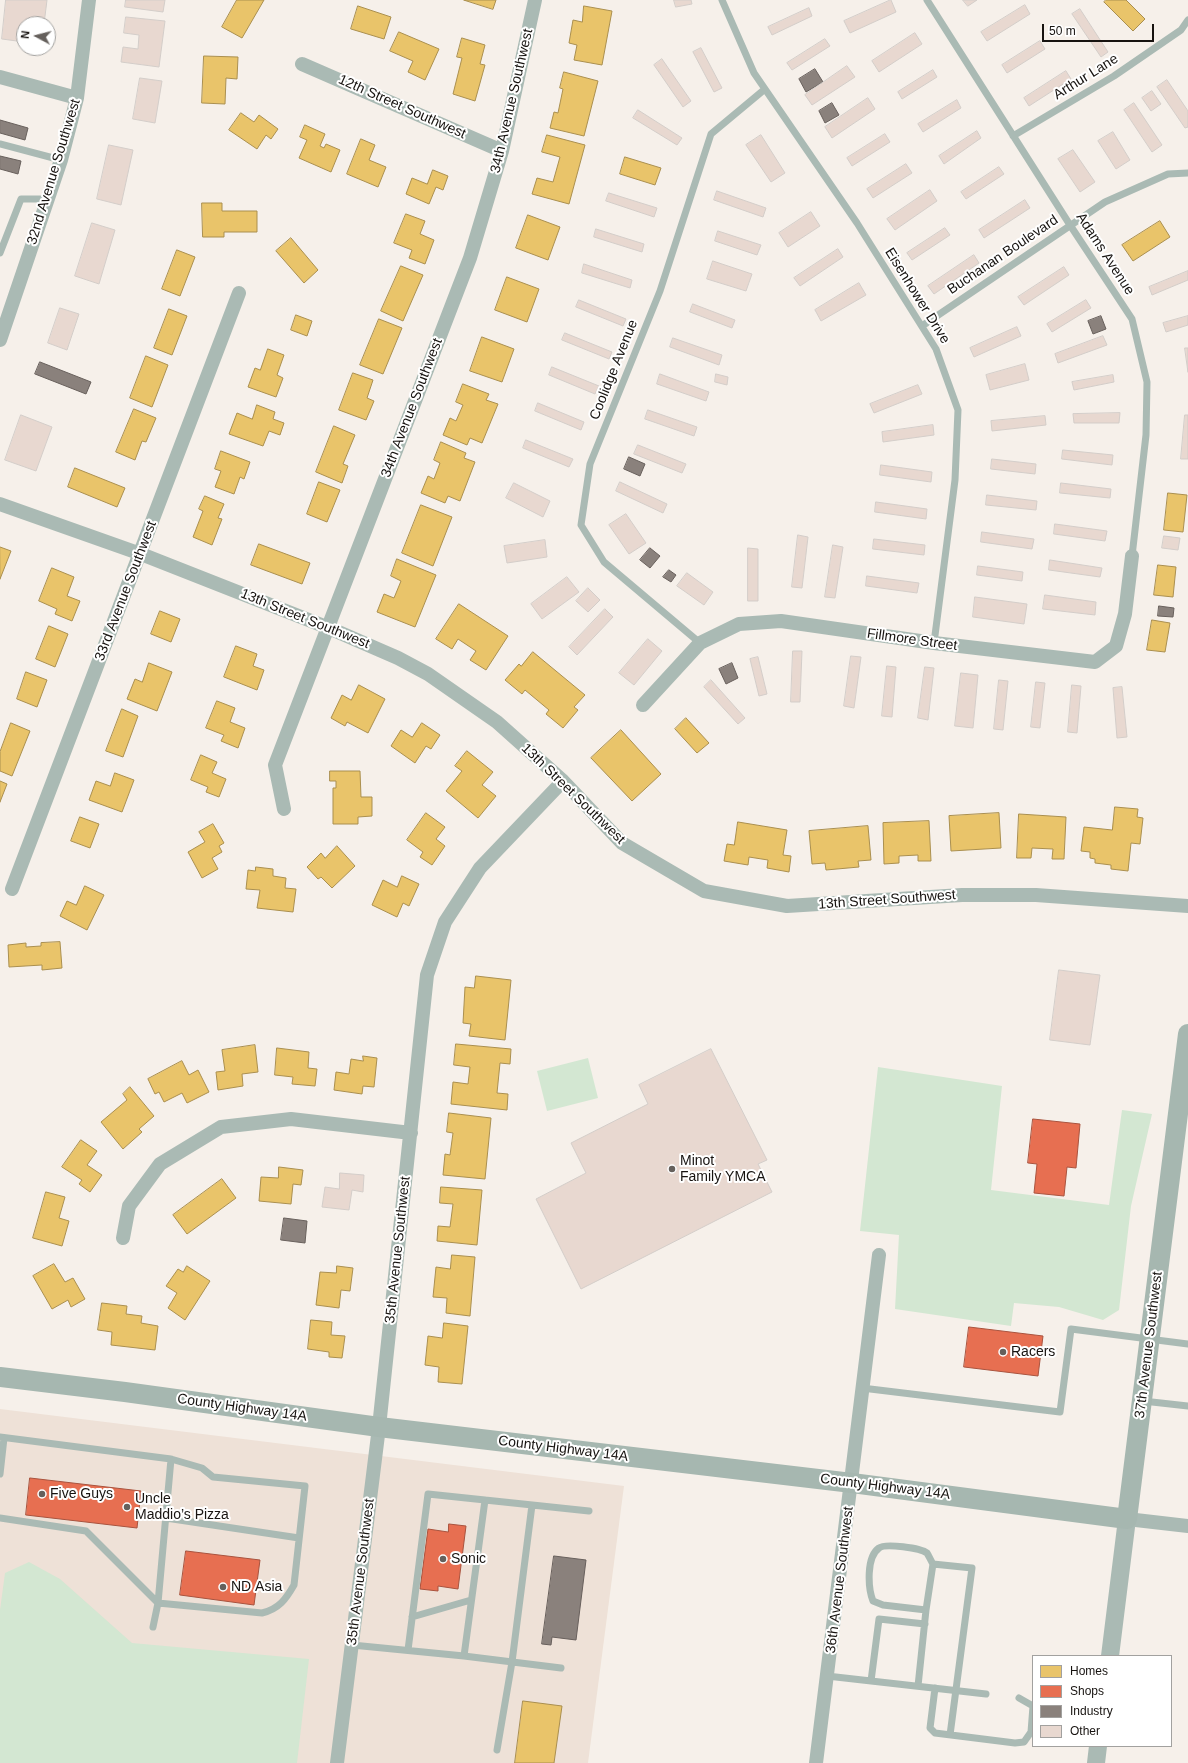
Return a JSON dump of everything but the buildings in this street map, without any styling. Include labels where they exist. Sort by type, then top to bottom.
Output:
[{"type":"main road","name":"37th Avenue Southwest","points":[[1127,1519],[1188,1034]]},
{"type":"main road","name":"County Highway 14A","points":[[0,1377],[125,1392],[379,1427],[852,1483],[1127,1519]]},
{"type":"street","name":"32nd Avenue Southwest","points":[[0,340],[48,199],[77,98],[89,0]]},
{"type":"street","name":"34th Avenue Southwest","points":[[284,809],[275,765],[329,628],[470,258],[502,151],[535,0]]},
{"type":"street","name":"12th Street Southwest","points":[[302,64],[502,151]]},
{"type":"street","points":[[0,77],[77,98]]},
{"type":"street","name":"33rd Avenue Southwest","points":[[12,889],[238,293]]},
{"type":"street","name":"13th Street Southwest","points":[[0,504],[140,554],[329,628],[398,658],[428,674],[497,722],[563,781],[622,844],[704,891],[787,906],[962,895],[1036,894],[1188,906]]},
{"type":"street","name":"Fillmore Street","points":[[643,705],[700,643],[739,624],[781,621],[934,643],[1095,662],[1116,646],[1125,614],[1132,556]]},
{"type":"street","name":"35th Avenue Southwest","points":[[337,1763],[379,1427],[427,975],[446,922],[480,868],[563,781]]},
{"type":"street","points":[[123,1238],[129,1206],[160,1164],[221,1127],[291,1119],[411,1133]]},
{"type":"street","name":"36th Avenue Southwest","points":[[816,1763],[852,1483],[862,1388],[879,1255]]},
{"type":"street","points":[[1127,1519],[1188,1526]]},
{"type":"street","name":"37th Avenue Southwest","points":[[1110,1655],[1127,1519]]},
{"type":"street","points":[[1096,1763],[1098,1747]]},
{"type":"lane","name":"Eisenhower Drive","points":[[722,0],[754,73],[857,222],[936,349],[958,410],[955,480],[934,643]]},
{"type":"lane","name":"Adams Avenue","points":[[927,0],[1070,226],[1132,319],[1148,382],[1146,435],[1132,556]]},
{"type":"lane","name":"Arthur Lane","points":[[1013,136],[1114,76],[1181,30],[1188,20]]},
{"type":"lane","name":"Coolidge Avenue","points":[[700,643],[604,562],[581,525],[590,464],[660,291],[711,134],[765,89]]},
{"type":"lane","points":[[0,144],[60,160]]},
{"type":"lane","name":"Buchanan Boulevard","points":[[922,326],[1105,202],[1168,174],[1188,172]]},
{"type":"lane","points":[[0,253],[20,199],[48,199]]},
{"type":"lane","points":[[862,1388],[1060,1412],[1071,1329],[1188,1344]]},
{"type":"lane","points":[[1143,1401],[1188,1406]]},
{"type":"lane","points":[[0,1474],[2,1438],[172,1459],[202,1468],[213,1477],[305,1486],[294,1585],[287,1598],[274,1610],[262,1613],[158,1603],[86,1530],[0,1518]]},
{"type":"lane","points":[[153,1626],[158,1603],[172,1459]]},
{"type":"lane","points":[[408,1650],[428,1494],[589,1511]]},
{"type":"lane","points":[[464,1656],[484,1500]]},
{"type":"lane","points":[[497,1750],[512,1662],[532,1506]]},
{"type":"lane","points":[[166,1518],[299,1538]]},
{"type":"lane","points":[[918,1686],[924,1624],[933,1564],[927,1554],[920,1550],[883,1545],[877,1549],[872,1559],[870,1571],[869,1590],[873,1601],[883,1605],[926,1610]]},
{"type":"lane","points":[[933,1564],[972,1568],[950,1736]]},
{"type":"lane","points":[[412,1617],[471,1600]]},
{"type":"lane","points":[[871,1681],[879,1619],[924,1624]]},
{"type":"lane","points":[[352,1645],[464,1656],[561,1668]]},
{"type":"lane","points":[[827,1676],[986,1694]]},
{"type":"lane","points":[[935,1688],[930,1728],[936,1733],[950,1736],[1015,1743],[1024,1742],[1030,1732],[1032,1706],[1019,1698]]},
{"type":"shaded area","points":[[0,1409],[624,1486],[588,1763],[0,1763]]},
{"type":"green space","points":[[588,1058],[598,1098],[547,1111],[537,1071]]},
{"type":"green space","points":[[878,1067],[1002,1086],[991,1190],[1109,1205],[1122,1110],[1152,1114],[1131,1206],[1119,1310],[1103,1320],[1059,1307],[1014,1303],[1011,1326],[895,1309],[899,1235],[860,1231]]},
{"type":"green space","points":[[29,1562],[60,1579],[132,1643],[309,1659],[297,1763],[0,1763],[0,1610],[5,1573]]},
{"type":"place","name":"Minot Family YMCA","points":[[672,1169]]},
{"type":"place","name":"Racers","points":[[1003,1352]]},
{"type":"place","name":"Five Guys","points":[[42,1494]]},
{"type":"place","name":"Uncle Maddio’s Pizza","points":[[127,1507]]},
{"type":"place","name":"Sonic","points":[[443,1559]]},
{"type":"place","name":"ND Asia","points":[[223,1587]]}]
